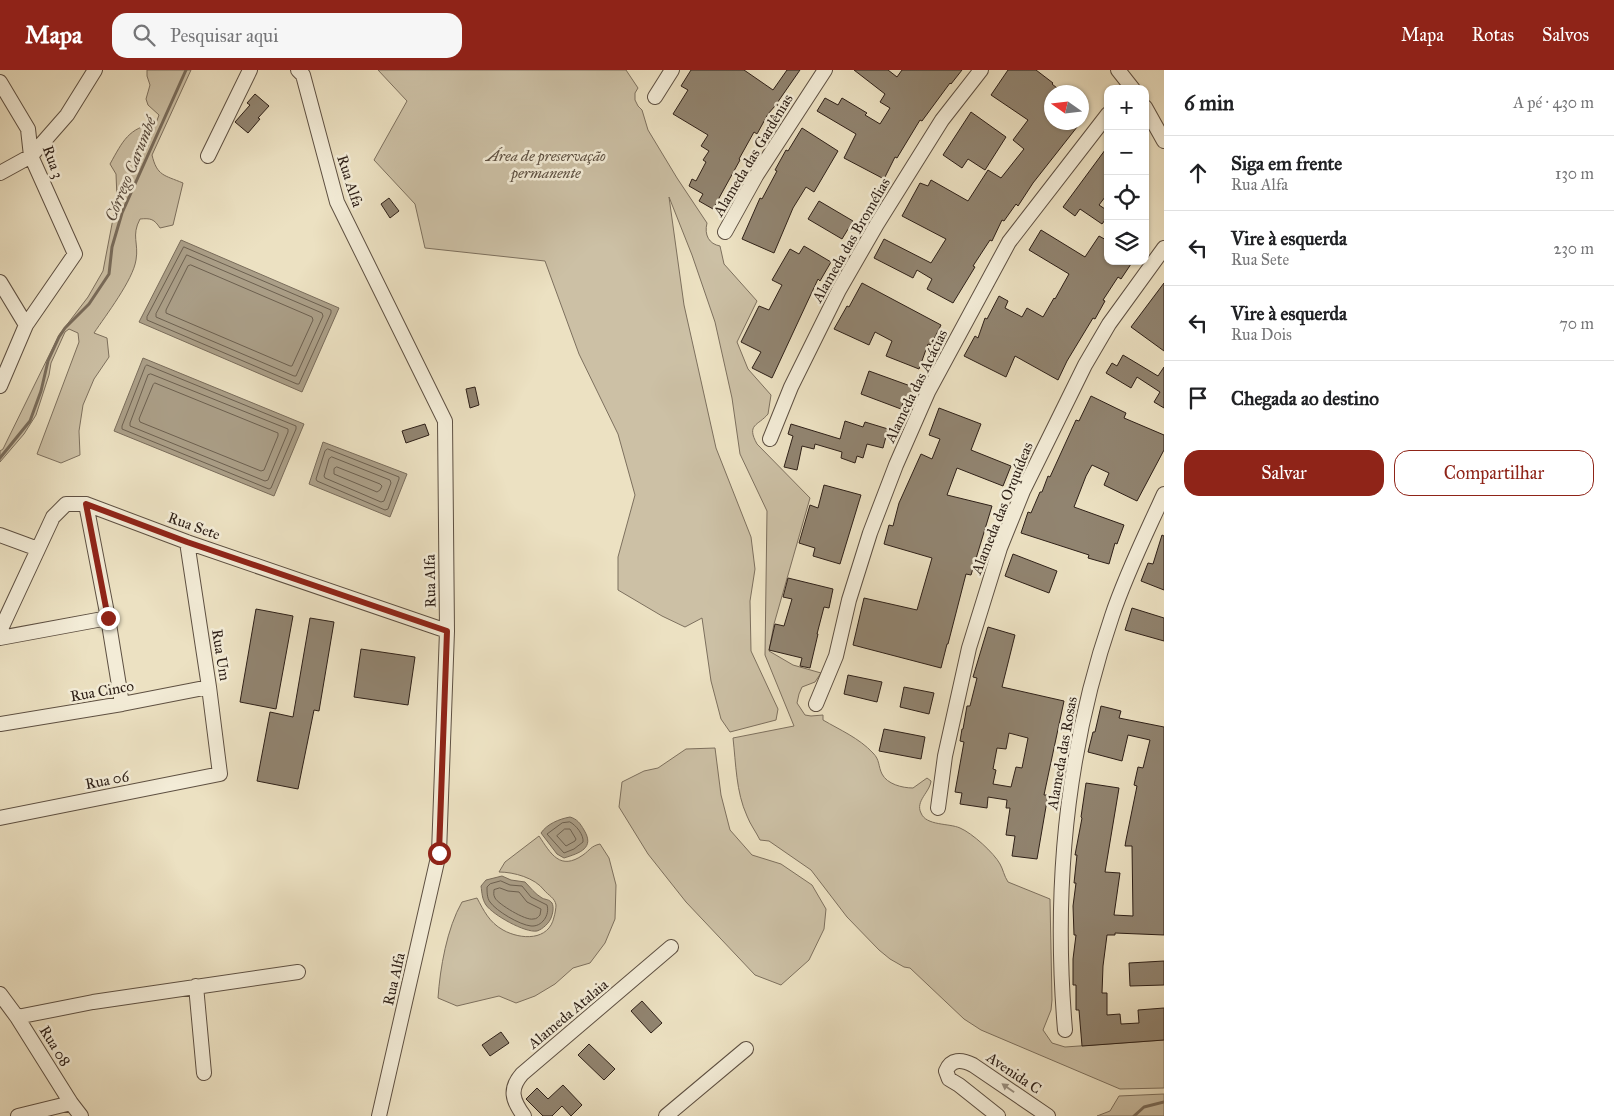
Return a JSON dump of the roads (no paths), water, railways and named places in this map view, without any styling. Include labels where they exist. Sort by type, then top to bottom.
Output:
[{"type":"street","points":[[0,173],[31,156],[68,115],[95,70]]},
{"type":"street","points":[[208,156],[250,70]]},
{"type":"street","name":"Rua Alfa","points":[[298,70],[303,75],[336,202],[445,421],[447,631],[439,853],[380,1116]]},
{"type":"street","points":[[655,97],[672,70]]},
{"type":"street","name":"Alameda das Gardênias","points":[[725,232],[756,176],[825,70]]},
{"type":"street","name":"Alameda das Bromélias","points":[[770,439],[791,387],[839,290],[877,224],[942,120],[981,70]]},
{"type":"street","name":"Rua 3","points":[[0,82],[28,129],[31,156],[75,254],[26,325]]},
{"type":"street","points":[[1149,114],[1164,141]]},
{"type":"street","name":"Alameda das Acácias","points":[[816,704],[836,656],[870,533],[896,465],[928,392],[1009,242],[1104,119]]},
{"type":"street","name":"Alameda das Orquídeas","points":[[938,808],[949,737],[969,648],[1000,548],[1023,491],[1085,365],[1109,324],[1164,248]]},
{"type":"street","points":[[0,282],[26,325],[0,386]]},
{"type":"street","name":"Alameda das Rosas","points":[[1064,1030],[1060,981],[1060,922],[1063,858],[1075,755],[1086,705],[1112,615],[1140,545],[1164,494]]},
{"type":"street","name":"Rua Sete","points":[[0,631],[53,517],[66,504],[86,504],[187,542],[447,631]]},
{"type":"street","points":[[86,504],[122,704]]},
{"type":"street","points":[[0,535],[38,549]]},
{"type":"street","name":"Rua Um","points":[[187,542],[210,687],[220,774]]},
{"type":"street","points":[[0,638],[108,618]]},
{"type":"street","name":"Rua Cinco","points":[[0,724],[210,687]]},
{"type":"street","name":"Rua 06","points":[[0,818],[220,774]]},
{"type":"street","name":"Alameda Atalaia","points":[[524,1116],[515,1102],[512,1091],[514,1082],[671,947]]},
{"type":"street","points":[[17,1017],[93,1002],[298,972]]},
{"type":"street","points":[[196,986],[204,1073]]},
{"type":"street","name":"Rua 08","points":[[0,994],[81,1116]]},
{"type":"street","points":[[666,1116],[746,1049]]},
{"type":"street","name":"Avenida C","points":[[998,1116],[960,1085],[949,1079],[946,1071],[949,1064],[956,1061],[964,1061],[973,1064],[1048,1116]]},
{"type":"street","points":[[18,1116],[71,1103]]},
{"type":"water","points":[[181,240],[339,308],[302,392],[139,322]]},
{"type":"water","points":[[143,358],[304,424],[274,496],[114,431]]},
{"type":"water","points":[[323,442],[407,474],[390,517],[309,484]]},
{"type":"water","points":[[570,817],[581,825],[588,841],[587,845],[580,852],[564,858],[557,854],[541,833],[554,822]]},
{"type":"water","points":[[502,876],[511,880],[525,882],[539,896],[552,903],[552,916],[544,927],[537,931],[532,931],[517,926],[495,914],[486,905],[481,886],[486,880]]},
{"type":"waterway","name":"Córrego Carumbé","points":[[0,458],[30,421],[41,391],[48,361],[59,337],[65,328],[89,304],[109,274],[112,247],[122,213],[186,70]]},
{"type":"waterway","points":[[1134,1116],[1144,1107],[1164,1102]]},
{"type":"park label","name":"Área de preservação permanente","points":[[546,164]]}]
